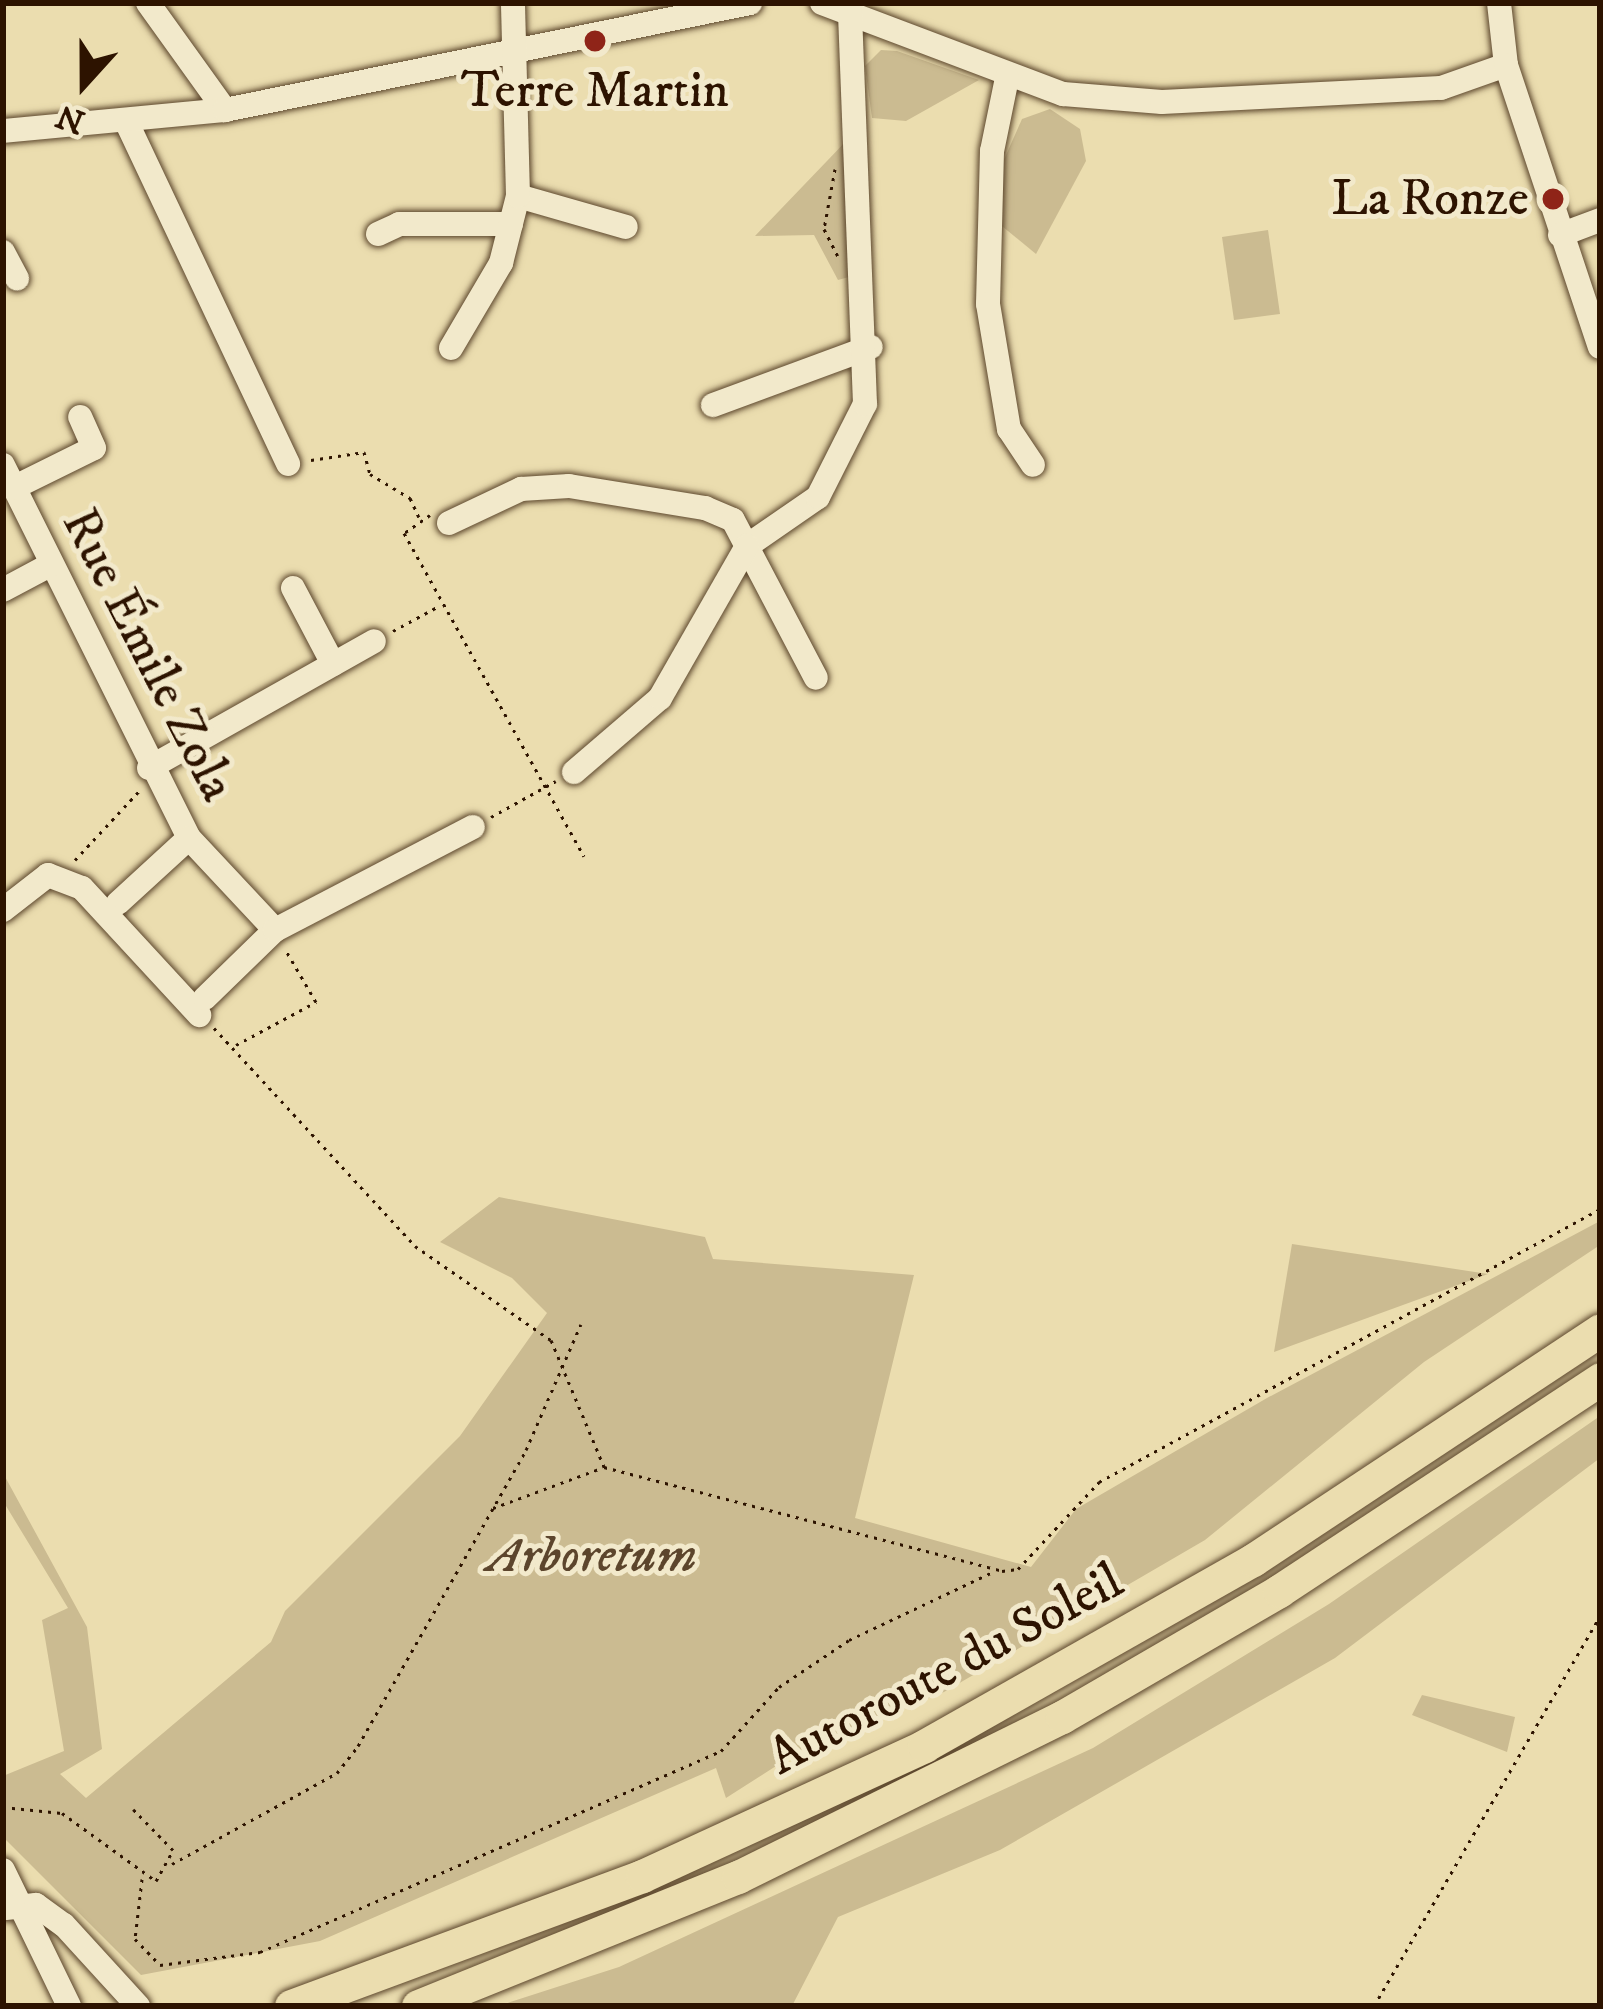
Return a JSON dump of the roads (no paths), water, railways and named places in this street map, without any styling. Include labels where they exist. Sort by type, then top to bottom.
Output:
[{"type":"highway","name":"Autoroute du Soleil","points":[[291,2006],[642,1876],[924,1745],[1253,1561],[1600,1330]]},
{"type":"highway","name":"Autoroute du Soleil","points":[[418,2006],[758,1868],[1062,1717],[1280,1591],[1600,1379]]},
{"type":"street","points":[[148,3],[225,110]]},
{"type":"street","points":[[451,348],[475,322],[518,196],[521,52],[513,3]]},
{"type":"street","points":[[3,131],[127,123],[225,110],[750,3]]},
{"type":"street","points":[[822,3],[854,8],[1007,78],[1162,102],[1441,88],[1506,64]]},
{"type":"street","points":[[1499,3],[1506,64],[1600,347]]},
{"type":"street","points":[[574,772],[660,698],[747,546],[792,523],[854,440],[871,347],[854,8]]},
{"type":"street","points":[[1007,78],[992,151],[988,304],[1009,429],[1033,465]]},
{"type":"street","points":[[127,123],[288,464]]},
{"type":"street","points":[[518,196],[626,227]]},
{"type":"street","points":[[1560,235],[1600,220]]},
{"type":"street","points":[[378,234],[399,224],[511,224]]},
{"type":"street","points":[[3,252],[16,278]]},
{"type":"street","points":[[713,405],[871,347]]},
{"type":"street","points":[[8,476],[94,448],[80,417]]},
{"type":"street","name":"Rue Émile Zola","points":[[8,476],[189,838],[274,930]]},
{"type":"street","points":[[449,523],[521,490],[629,490],[733,520],[816,678]]},
{"type":"street","points":[[3,590],[52,564]]},
{"type":"street","points":[[292,588],[333,664]]},
{"type":"street","points":[[152,772],[374,641]]},
{"type":"street","points":[[3,910],[57,879],[82,888],[202,1007],[274,930],[473,826]]},
{"type":"street","points":[[118,903],[189,838]]},
{"type":"street","points":[[3,1870],[11,1904],[63,2005]]},
{"type":"street","points":[[11,1904],[64,1925],[138,2006]]},
{"type":"place","name":"Terre Martin","points":[[595,41]]},
{"type":"place","name":"La Ronze","points":[[1553,199]]},
{"type":"park label","name":"Arboretum","points":[[592,1556]]}]
